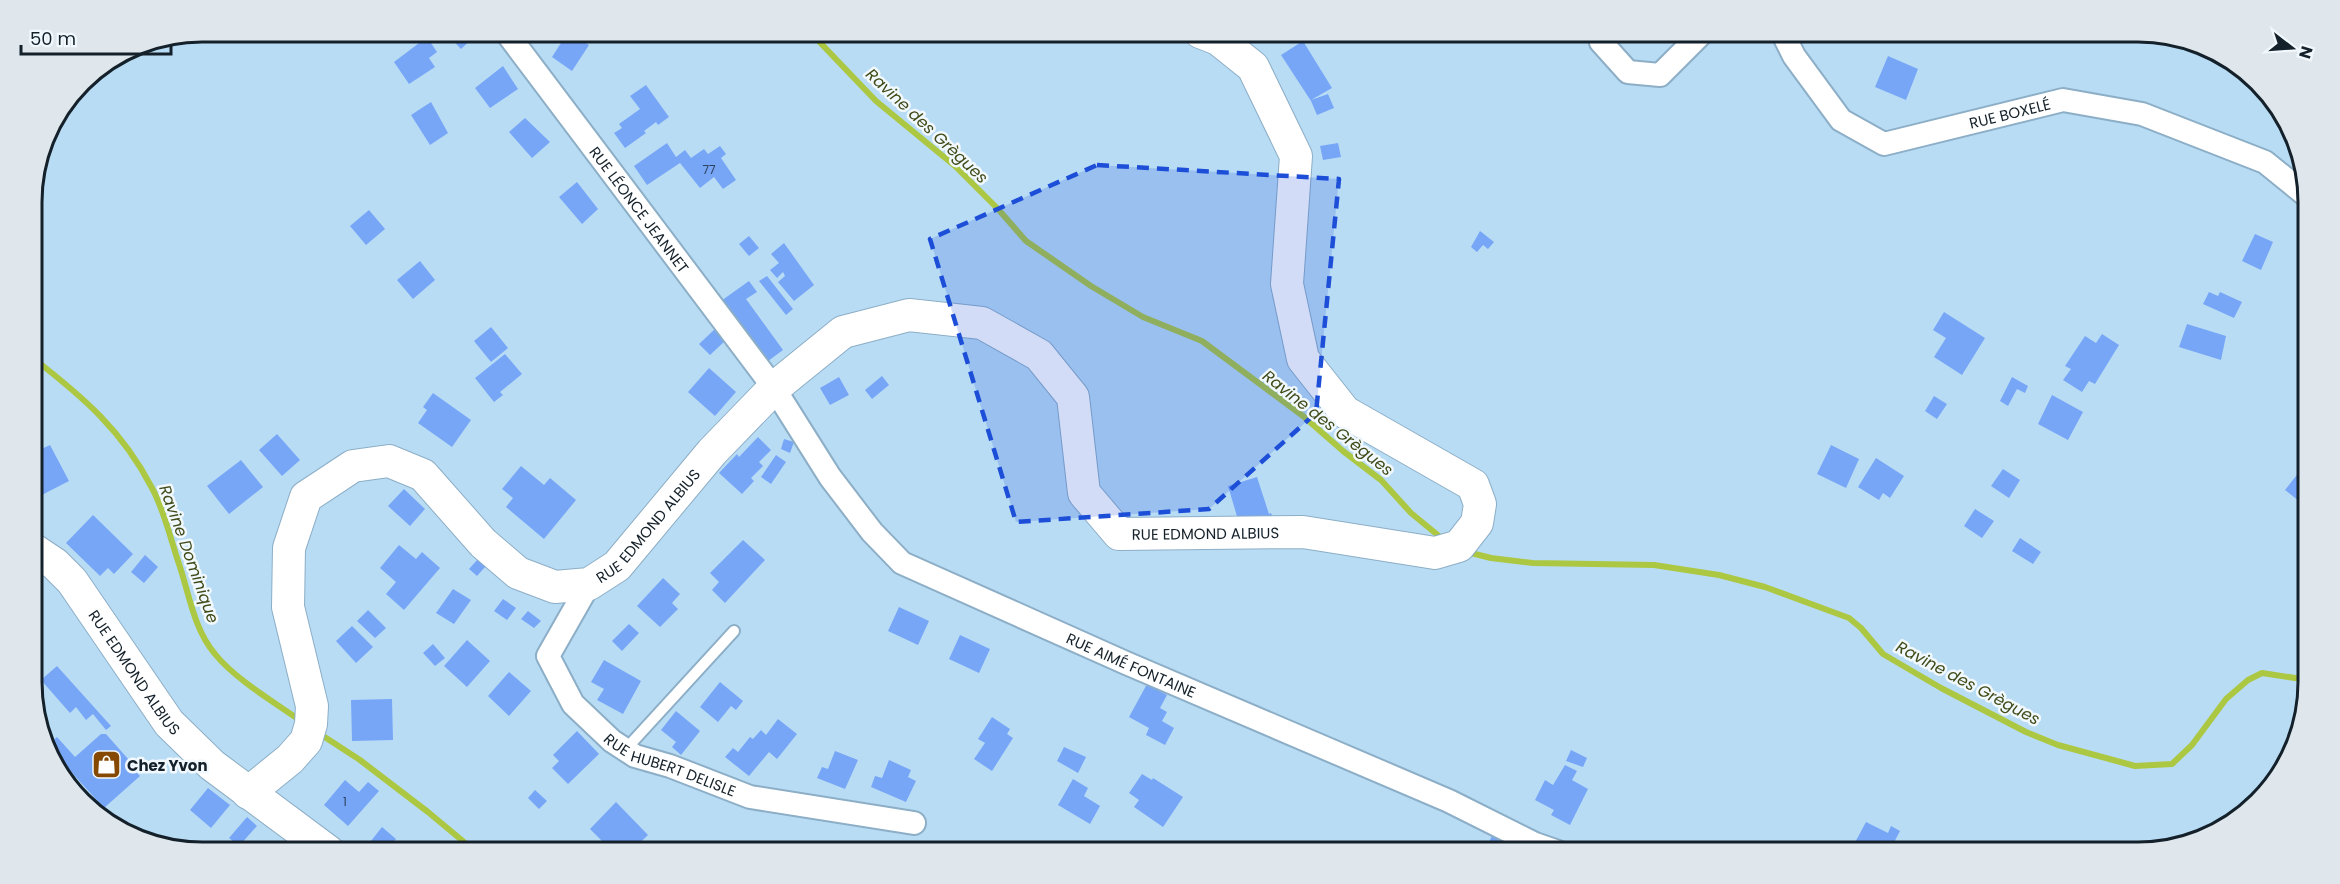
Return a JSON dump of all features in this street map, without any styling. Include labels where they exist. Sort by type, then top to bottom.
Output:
[{"type":"main road","name":"RUE EDMOND ALBIUS","points":[[42,555],[55,564],[72,581],[169,723],[212,765],[257,785],[290,759],[306,741],[311,724],[312,706],[288,607],[289,548],[306,497],[353,466],[389,462],[423,475],[483,543],[518,573],[555,587],[589,584],[617,566],[712,452],[774,388],[843,332],[909,315],[982,323],[1039,355],[1073,397],[1084,493],[1119,534],[1303,532],[1435,553],[1459,546],[1477,523],[1480,504],[1473,485],[1345,412],[1303,359],[1287,284],[1296,156],[1253,68],[1222,42]]},
{"type":"main road","points":[[257,785],[318,842]]},
{"type":"street","name":"RUE LÉONCE JEANNET","points":[[514,42],[774,388]]},
{"type":"street","points":[[1601,42],[1628,72],[1660,75],[1693,42]]},
{"type":"street","name":"RUE BOXELÉ","points":[[1787,42],[1794,56],[1841,120],[1884,144],[2063,100],[2142,114],[2265,162],[2297,188]]},
{"type":"street","name":"RUE AIMÉ FONTAINE","points":[[774,388],[830,477],[872,532],[902,563],[1126,663],[1449,801],[1531,842]]},
{"type":"street","name":"RUE HUBERT DELISLE","points":[[589,584],[548,656],[573,704],[612,741],[635,756],[670,766],[750,797],[914,823]]},
{"type":"lane","points":[[625,750],[734,630]]},
{"type":"highlighted area","points":[[1097,165],[1339,179],[1316,413],[1209,509],[1016,522],[930,239]]},
{"type":"building","points":[[420,42],[430,42],[437,52],[429,58],[435,67],[409,84],[394,62]]},
{"type":"building","points":[[454,42],[468,42],[461,49]]},
{"type":"building","points":[[562,42],[584,42],[589,45],[572,71],[552,57]]},
{"type":"building","points":[[1304,42],[1332,88],[1311,100],[1328,94],[1334,108],[1317,115],[1311,101],[1281,55]]},
{"type":"building","points":[[1888,56],[1918,69],[1906,100],[1875,87]]},
{"type":"building","points":[[503,66],[518,89],[490,108],[475,88]]},
{"type":"building","points":[[646,85],[669,117],[658,125],[656,122],[644,131],[646,133],[625,148],[614,133],[622,128],[619,124],[640,109],[630,96]]},
{"type":"building","points":[[431,102],[448,133],[430,145],[411,115]]},
{"type":"building","points":[[525,118],[550,142],[532,158],[509,132]]},
{"type":"building","points":[[667,143],[676,157],[685,150],[691,158],[704,149],[708,154],[720,146],[726,154],[721,158],[736,180],[723,189],[714,177],[700,188],[680,163],[647,185],[634,166]]},
{"type":"building","points":[[1338,143],[1341,157],[1323,160],[1320,146]]},
{"type":"building","points":[[577,182],[598,209],[582,224],[559,197]]},
{"type":"building","points":[[369,210],[385,229],[366,245],[350,226]]},
{"type":"building","points":[[1480,231],[1494,242],[1488,249],[1483,245],[1477,252],[1471,247]]},
{"type":"building","points":[[2255,234],[2273,242],[2261,270],[2242,261]]},
{"type":"building","points":[[749,236],[759,248],[749,256],[739,244]]},
{"type":"building","points":[[784,243],[814,285],[794,301],[778,282],[785,276],[783,272],[777,278],[770,270],[779,263],[771,254]]},
{"type":"building","points":[[420,261],[435,280],[413,299],[397,280]]},
{"type":"building","points":[[767,276],[793,309],[786,315],[759,281]]},
{"type":"building","points":[[749,281],[757,292],[746,299],[783,350],[764,364],[721,301]]},
{"type":"building","points":[[2209,292],[2218,296],[2220,292],[2242,302],[2234,318],[2203,304]]},
{"type":"building","points":[[1944,312],[1985,338],[1962,375],[1934,357],[1946,338],[1933,330]]},
{"type":"building","points":[[2187,324],[2226,336],[2221,360],[2179,347]]},
{"type":"building","points":[[491,327],[508,348],[491,362],[474,341]]},
{"type":"building","points":[[715,329],[726,340],[710,355],[699,344]]},
{"type":"building","points":[[2102,334],[2119,345],[2095,384],[2089,381],[2082,392],[2063,380],[2071,369],[2065,366],[2085,336],[2096,343]]},
{"type":"building","points":[[505,354],[522,374],[500,392],[503,395],[494,402],[475,378]]},
{"type":"building","points":[[709,368],[736,392],[715,416],[688,392]]},
{"type":"building","points":[[882,376],[889,385],[872,399],[865,390]]},
{"type":"building","points":[[839,377],[849,395],[830,405],[820,388]]},
{"type":"building","points":[[2012,377],[2028,386],[2025,393],[2017,389],[2008,406],[2000,401]]},
{"type":"building","points":[[433,393],[471,420],[452,447],[418,423],[427,410],[423,407]]},
{"type":"building","points":[[2052,395],[2083,412],[2068,440],[2038,424]]},
{"type":"building","points":[[1934,396],[1947,404],[1937,419],[1925,411]]},
{"type":"building","points":[[277,434],[300,460],[282,476],[259,450]]},
{"type":"building","points":[[758,437],[771,450],[759,462],[763,466],[751,478],[754,481],[742,494],[719,473],[737,454],[739,457]]},
{"type":"building","points":[[784,439],[794,442],[790,453],[781,449]]},
{"type":"building","points":[[50,445],[69,481],[42,495],[42,449]]},
{"type":"building","points":[[1831,445],[1859,459],[1846,488],[1817,474]]},
{"type":"building","points":[[776,455],[786,462],[771,484],[761,477]]},
{"type":"building","points":[[1876,458],[1904,476],[1890,498],[1883,493],[1879,500],[1858,487]]},
{"type":"building","points":[[241,460],[263,487],[229,514],[207,486]]},
{"type":"building","points":[[521,466],[544,485],[550,478],[576,500],[544,539],[506,507],[513,498],[502,489]]},
{"type":"building","points":[[2003,469],[2020,480],[2009,498],[1991,486]]},
{"type":"building","points":[[2298,473],[2298,500],[2285,490]]},
{"type":"building","points":[[1257,477],[1269,514],[1271,513],[1275,522],[1239,523],[1228,486]]},
{"type":"building","points":[[404,489],[425,509],[410,526],[388,506]]},
{"type":"building","points":[[1975,509],[1994,521],[1982,538],[1964,526]]},
{"type":"building","points":[[93,515],[133,554],[114,574],[108,568],[100,576],[66,543]]},
{"type":"building","points":[[2020,538],[2041,552],[2033,564],[2012,551]]},
{"type":"building","points":[[743,540],[765,560],[725,603],[712,590],[719,582],[710,573]]},
{"type":"building","points":[[399,545],[416,559],[422,552],[440,568],[404,610],[386,594],[396,582],[380,568]]},
{"type":"building","points":[[145,555],[158,567],[144,583],[131,572]]},
{"type":"building","points":[[478,559],[486,566],[477,576],[469,569]]},
{"type":"building","points":[[663,578],[680,594],[672,603],[678,609],[660,627],[637,606]]},
{"type":"building","points":[[453,589],[471,600],[454,624],[436,613]]},
{"type":"building","points":[[503,599],[516,608],[507,620],[494,611]]},
{"type":"building","points":[[899,607],[929,621],[918,645],[888,631]]},
{"type":"building","points":[[368,610],[386,628],[375,638],[357,621]]},
{"type":"building","points":[[528,611],[541,621],[534,628],[521,619]]},
{"type":"building","points":[[629,624],[639,633],[622,651],[612,641]]},
{"type":"building","points":[[352,626],[373,647],[356,663],[336,641]]},
{"type":"building","points":[[960,635],[990,649],[979,673],[949,659]]},
{"type":"building","points":[[467,640],[490,661],[467,687],[444,666]]},
{"type":"building","points":[[433,644],[445,658],[435,666],[423,653]]},
{"type":"building","points":[[604,660],[641,681],[623,714],[597,700],[604,689],[591,682]]},
{"type":"building","points":[[57,666],[111,726],[106,730],[93,714],[86,720],[76,707],[70,713],[42,679]]},
{"type":"building","points":[[509,672],[531,691],[509,716],[488,696]]},
{"type":"building","points":[[720,682],[743,701],[736,710],[731,706],[718,722],[700,707]]},
{"type":"building","points":[[1147,684],[1167,695],[1160,708],[1167,712],[1162,721],[1174,728],[1165,745],[1146,735],[1149,728],[1129,717]]},
{"type":"building","points":[[392,699],[393,740],[352,741],[351,700]]},
{"type":"building","points":[[676,711],[700,731],[681,755],[672,747],[676,742],[661,730]]},
{"type":"building","points":[[992,717],[1010,729],[1007,734],[1013,738],[992,771],[974,759],[985,743],[978,739]]},
{"type":"building","points":[[778,719],[797,734],[777,759],[769,752],[749,776],[725,757],[733,748],[738,752],[750,737],[753,739],[761,730],[766,735]]},
{"type":"building","points":[[577,731],[599,754],[568,784],[552,768],[559,761],[553,755]]},
{"type":"building","points":[[101,734],[106,734],[136,768],[140,776],[104,808],[67,768],[53,740],[57,737],[75,757]]},
{"type":"building","points":[[1064,747],[1086,757],[1078,773],[1057,761]]},
{"type":"building","points":[[1571,750],[1587,758],[1583,767],[1566,761]]},
{"type":"building","points":[[835,751],[858,760],[845,789],[817,778],[822,767],[828,769]]},
{"type":"building","points":[[889,760],[911,770],[908,777],[916,781],[906,802],[871,787],[875,776],[882,778]]},
{"type":"building","points":[[1565,765],[1577,771],[1572,780],[1588,789],[1570,825],[1551,815],[1554,810],[1535,800],[1545,780],[1553,785]]},
{"type":"building","points":[[1142,774],[1152,780],[1153,778],[1183,797],[1163,827],[1134,807],[1139,800],[1129,793]]},
{"type":"building","points":[[1073,779],[1088,788],[1084,796],[1100,806],[1090,824],[1058,805]]},
{"type":"building","points":[[345,780],[359,792],[368,782],[379,791],[348,826],[324,805]]},
{"type":"building","points":[[208,788],[230,805],[211,828],[190,810]]},
{"type":"building","points":[[535,790],[547,801],[539,809],[528,798]]},
{"type":"building","points":[[616,802],[648,835],[641,842],[603,842],[590,829]]},
{"type":"building","points":[[247,817],[257,826],[243,842],[234,842],[229,838]]},
{"type":"building","points":[[1866,822],[1888,833],[1891,826],[1900,831],[1894,842],[1855,842]]},
{"type":"building","points":[[382,827],[396,839],[393,842],[370,842]]},
{"type":"building","points":[[1492,836],[1504,842],[1489,842]]},
{"type":"waterway","name":"Ravine des Grègues","points":[[820,42],[876,101],[955,166],[1026,241],[1091,286],[1143,317],[1202,341],[1303,416],[1381,480],[1411,513],[1445,541]]},
{"type":"waterway","name":"Ravine Dominique","points":[[42,365],[100,416],[140,467],[163,514],[201,633],[215,654],[244,681],[301,721]]},
{"type":"waterway","name":"Ravine des Grègues","points":[[1467,552],[1491,558],[1533,563],[1654,565],[1719,575],[1765,587],[1849,618],[1861,628],[1883,654],[1941,688],[2026,732],[2058,745],[2135,766],[2172,764],[2192,745],[2226,699],[2248,680],[2262,673],[2298,678]]},
{"type":"waterway","name":"Ravine Dominique","points":[[317,732],[360,760],[464,842]]},
{"type":"place","name":"Chez Yvon","points":[[106,765]]}]
